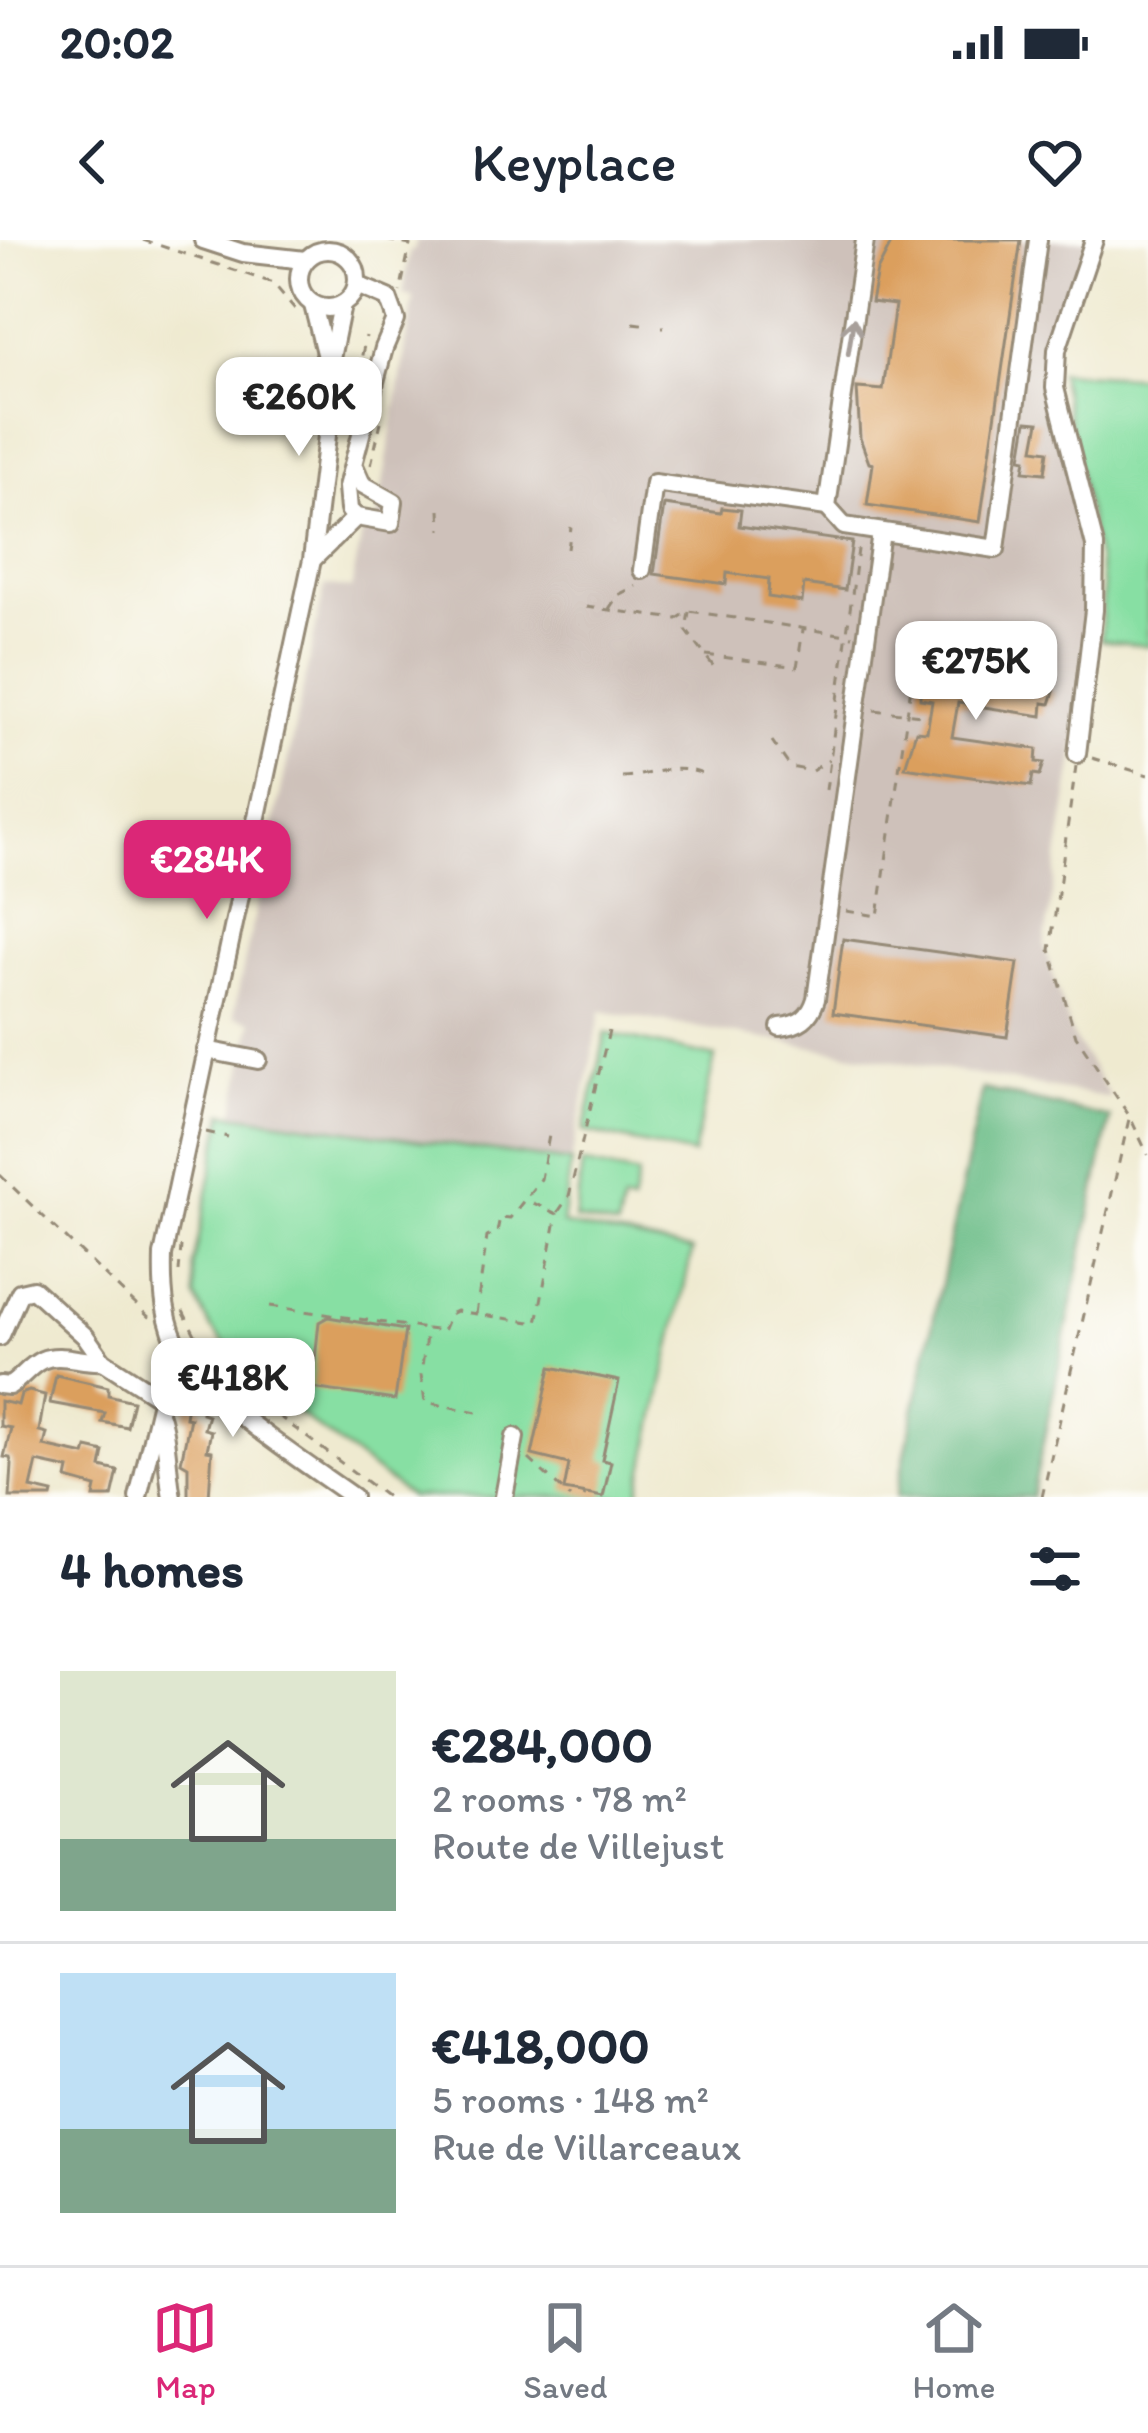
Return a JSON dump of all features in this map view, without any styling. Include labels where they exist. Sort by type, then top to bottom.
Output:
[{"type":"street","points":[[203,240],[243,253],[298,283],[313,305],[328,368],[329,419],[312,560],[163,1255],[162,1286],[182,1356],[230,1406],[353,1497]]},
{"type":"street","points":[[827,507],[865,240]]},
{"type":"street","points":[[640,574],[654,483],[827,507],[844,526],[996,549],[1038,240]]},
{"type":"street","points":[[1077,754],[1094,610],[1095,546],[1055,388],[1057,350],[1094,240]]},
{"type":"street","points":[[243,253],[305,260],[328,245],[350,249],[357,285],[342,305],[328,368]]},
{"type":"street","points":[[298,283],[305,260]]},
{"type":"street","points":[[355,468],[362,484],[394,502],[391,523],[356,517],[349,510],[347,487],[395,312],[381,291],[357,285]]},
{"type":"street","points":[[313,305],[342,305]]},
{"type":"street","points":[[329,419],[364,429]]},
{"type":"street","points":[[312,560],[356,517]]},
{"type":"street","points":[[780,1027],[802,1022],[812,1012],[881,532]]},
{"type":"street","points":[[206,1051],[258,1060]]},
{"type":"street","points":[[0,1337],[20,1292],[33,1289],[86,1337],[103,1361],[161,1407],[172,1497]]},
{"type":"street","points":[[162,1497],[142,1497],[165,1384],[182,1356]]},
{"type":"street","points":[[0,1385],[9,1386],[42,1360],[103,1361]]},
{"type":"street","points":[[504,1497],[515,1441]]},
{"type":"path","points":[[143,240],[273,283],[308,326]]},
{"type":"path","points":[[633,323],[649,325]]},
{"type":"path","points":[[440,510],[441,530]]},
{"type":"path","points":[[568,549],[571,527]]},
{"type":"path","points":[[826,790],[860,546],[856,528]]},
{"type":"path","points":[[608,610],[618,595],[635,590],[640,574]]},
{"type":"path","points":[[586,608],[676,619],[689,611],[866,638]]},
{"type":"path","points":[[689,611],[686,630],[714,667]]},
{"type":"path","points":[[706,656],[797,667],[803,628]]},
{"type":"path","points":[[829,904],[834,910],[878,916],[917,645]]},
{"type":"path","points":[[857,707],[930,716]]},
{"type":"path","points":[[772,741],[790,766],[812,771],[831,759]]},
{"type":"path","points":[[1148,775],[1077,754],[1050,950],[1076,1036],[1130,1117],[1148,1155]]},
{"type":"path","points":[[622,777],[642,776],[664,767],[703,774]]},
{"type":"path","points":[[270,1306],[427,1329],[446,1329],[452,1312],[537,1323],[557,1214],[569,1196],[610,1028]]},
{"type":"path","points":[[1042,1497],[1130,1117]]},
{"type":"path","points":[[476,1314],[488,1237],[497,1232],[500,1217],[510,1218],[544,1172],[550,1130]]},
{"type":"path","points":[[203,1132],[228,1137]]},
{"type":"path","points":[[0,1175],[152,1322],[173,1333]]},
{"type":"path","points":[[525,1199],[557,1214]]},
{"type":"path","points":[[179,1276],[182,1240]]},
{"type":"path","points":[[179,1300],[206,1356],[225,1376],[387,1497]]},
{"type":"path","points":[[427,1329],[421,1376],[424,1402],[477,1412]]},
{"type":"path","points":[[515,1441],[570,1497]]},
{"type":"shaded area","points":[[416,240],[1088,240],[1047,368],[1090,548],[1075,752],[1044,946],[1072,1035],[1111,1098],[601,1011],[571,1162],[234,1115],[252,1021],[235,1017],[234,1011],[325,585],[351,589],[363,529],[376,525],[414,297],[403,294],[409,253]]},
{"type":"green space","points":[[1059,372],[1148,377],[1148,646],[1101,640],[1103,587]]},
{"type":"green space","points":[[606,1033],[715,1057],[693,1155],[584,1131]]},
{"type":"green space","points":[[982,1089],[1110,1118],[1032,1497],[896,1497]]},
{"type":"green space","points":[[224,1113],[571,1162],[562,1224],[692,1251],[638,1497],[410,1497],[258,1383],[211,1328],[195,1297],[193,1266]]},
{"type":"green space","points":[[582,1163],[638,1175],[632,1204],[623,1202],[617,1228],[575,1219]]},
{"type":"building","points":[[893,240],[1021,240],[980,522],[867,505],[873,464],[860,438],[857,388],[883,390],[895,305],[871,302],[877,271]]},
{"type":"building","points":[[1027,421],[1039,422],[1034,449],[1048,451],[1045,473],[1024,471],[1026,459],[1021,458]]},
{"type":"building","points":[[664,505],[721,513],[722,508],[741,510],[739,526],[852,542],[845,590],[804,584],[802,602],[768,597],[769,579],[727,573],[726,584],[654,574]]},
{"type":"building","points":[[920,660],[1047,678],[1045,691],[1054,692],[1050,704],[1043,703],[1042,716],[958,703],[952,737],[1037,749],[1036,762],[1044,763],[1040,775],[1033,774],[1031,786],[905,767],[916,731],[927,732],[932,701],[920,699]]},
{"type":"building","points":[[843,939],[1018,963],[1007,1037],[833,1013]]},
{"type":"building","points":[[328,1317],[405,1330],[395,1400],[312,1388],[319,1322]]},
{"type":"building","points":[[551,1367],[619,1381],[602,1460],[611,1462],[603,1497],[564,1490],[569,1464],[532,1455]]},
{"type":"building","points":[[56,1375],[108,1387],[108,1395],[133,1401],[127,1427],[102,1422],[105,1413],[50,1403]]},
{"type":"building","points":[[21,1394],[45,1395],[39,1431],[47,1433],[44,1446],[85,1455],[87,1448],[104,1452],[101,1467],[118,1471],[112,1497],[94,1497],[96,1487],[67,1479],[69,1469],[37,1462],[31,1488],[53,1493],[52,1497],[10,1497],[12,1465],[4,1457],[11,1428],[0,1426],[0,1401],[18,1405]]},
{"type":"building","points":[[187,1404],[203,1408],[202,1413],[208,1415],[204,1429],[211,1431],[209,1497],[188,1497],[188,1466],[181,1462],[190,1418],[185,1417]]}]
